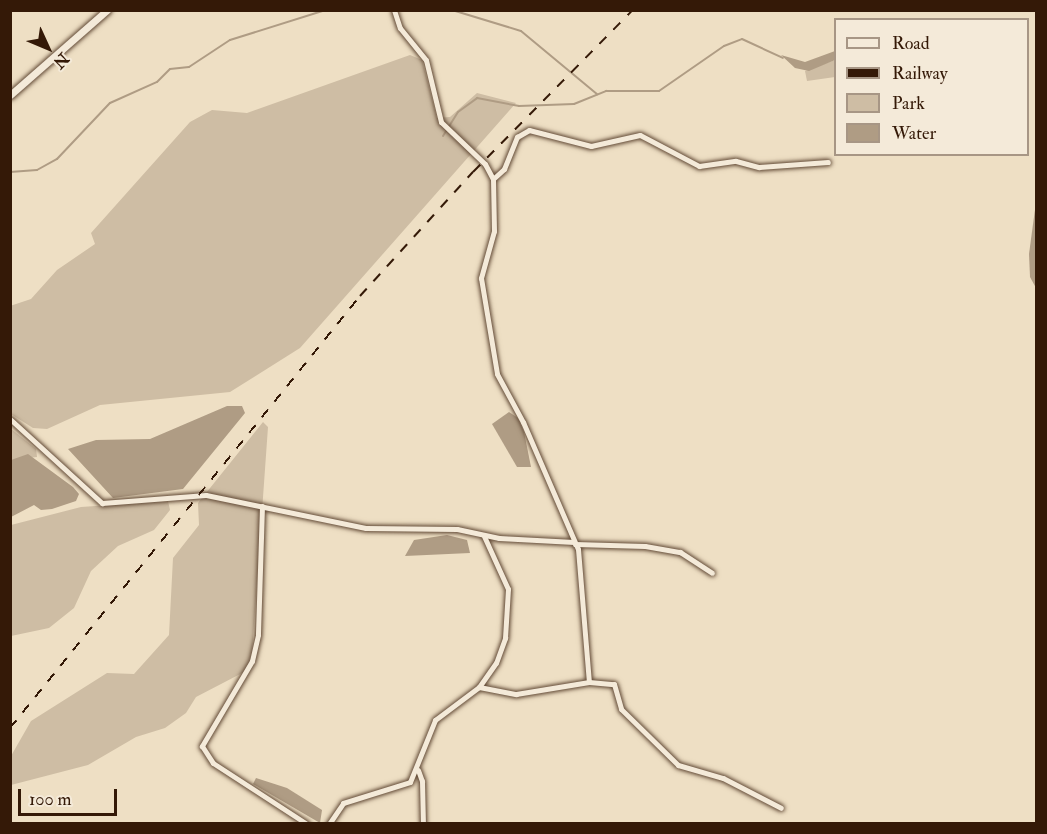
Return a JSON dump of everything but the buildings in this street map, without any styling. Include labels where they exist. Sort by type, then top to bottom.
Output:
[{"type":"street","points":[[10,95],[107,10]]},
{"type":"street","points":[[394,10],[400,28],[426,60],[441,122],[485,164],[493,178],[494,231],[481,278],[497,374],[523,422],[574,543],[589,682]]},
{"type":"street","points":[[493,178],[504,170],[517,137],[529,130],[598,147],[639,135],[699,166],[736,161],[759,167],[828,162]]},
{"type":"street","points":[[10,419],[102,502],[182,494],[262,506],[366,528],[457,529],[484,536],[645,546],[680,552],[712,573]]},
{"type":"street","points":[[262,506],[258,635],[252,661],[202,746],[213,763],[307,824]]},
{"type":"street","points":[[329,824],[341,804],[406,785],[418,770],[425,736],[435,720],[479,687],[502,651],[507,610],[506,583],[484,536]]},
{"type":"street","points":[[479,687],[516,694],[589,682],[614,684],[621,709],[678,765],[723,778],[782,808]]},
{"type":"street","points":[[418,770],[422,780],[423,824]]},
{"type":"green space","points":[[410,55],[422,60],[437,118],[450,117],[477,93],[516,103],[300,348],[230,392],[100,405],[47,429],[33,428],[11,414],[10,306],[31,299],[57,270],[95,244],[91,233],[190,122],[212,110],[247,113]]},
{"type":"green space","points":[[834,60],[834,77],[807,81],[805,71]]},
{"type":"green space","points":[[263,422],[268,427],[252,652],[246,671],[196,697],[186,713],[165,728],[136,737],[88,765],[11,785],[11,756],[31,721],[107,673],[134,674],[169,635],[173,558],[199,525],[198,503]]},
{"type":"green space","points":[[10,428],[36,449],[37,457],[11,460]]},
{"type":"green space","points":[[168,501],[170,510],[154,530],[118,546],[91,571],[74,608],[49,628],[11,636],[11,525],[81,507]]},
{"type":"water","points":[[834,51],[834,60],[809,71],[795,68],[781,55],[805,62]]},
{"type":"water","points":[[1036,202],[1036,288],[1030,277],[1029,254]]},
{"type":"water","points":[[227,406],[242,406],[245,413],[183,489],[113,498],[68,449],[96,440],[150,439]]},
{"type":"water","points":[[509,412],[518,418],[524,432],[531,467],[517,467],[492,424]]},
{"type":"water","points":[[28,454],[73,487],[79,494],[76,501],[52,509],[41,510],[34,505],[11,517],[11,460]]},
{"type":"water","points":[[447,535],[467,540],[470,553],[405,556],[414,540]]},
{"type":"water","points":[[256,778],[287,788],[322,810],[320,823],[253,784]]},
{"type":"waterway","points":[[10,172],[37,170],[57,159],[110,103],[157,82],[170,69],[189,67],[230,40],[326,10]]},
{"type":"waterway","points":[[452,10],[521,31],[597,94]]},
{"type":"waterway","points":[[443,136],[458,112],[477,98],[519,106],[574,104],[606,91],[659,91],[724,46],[742,39],[783,58]]},
{"type":"railway","points":[[10,728],[360,296],[473,172],[633,10]]}]
